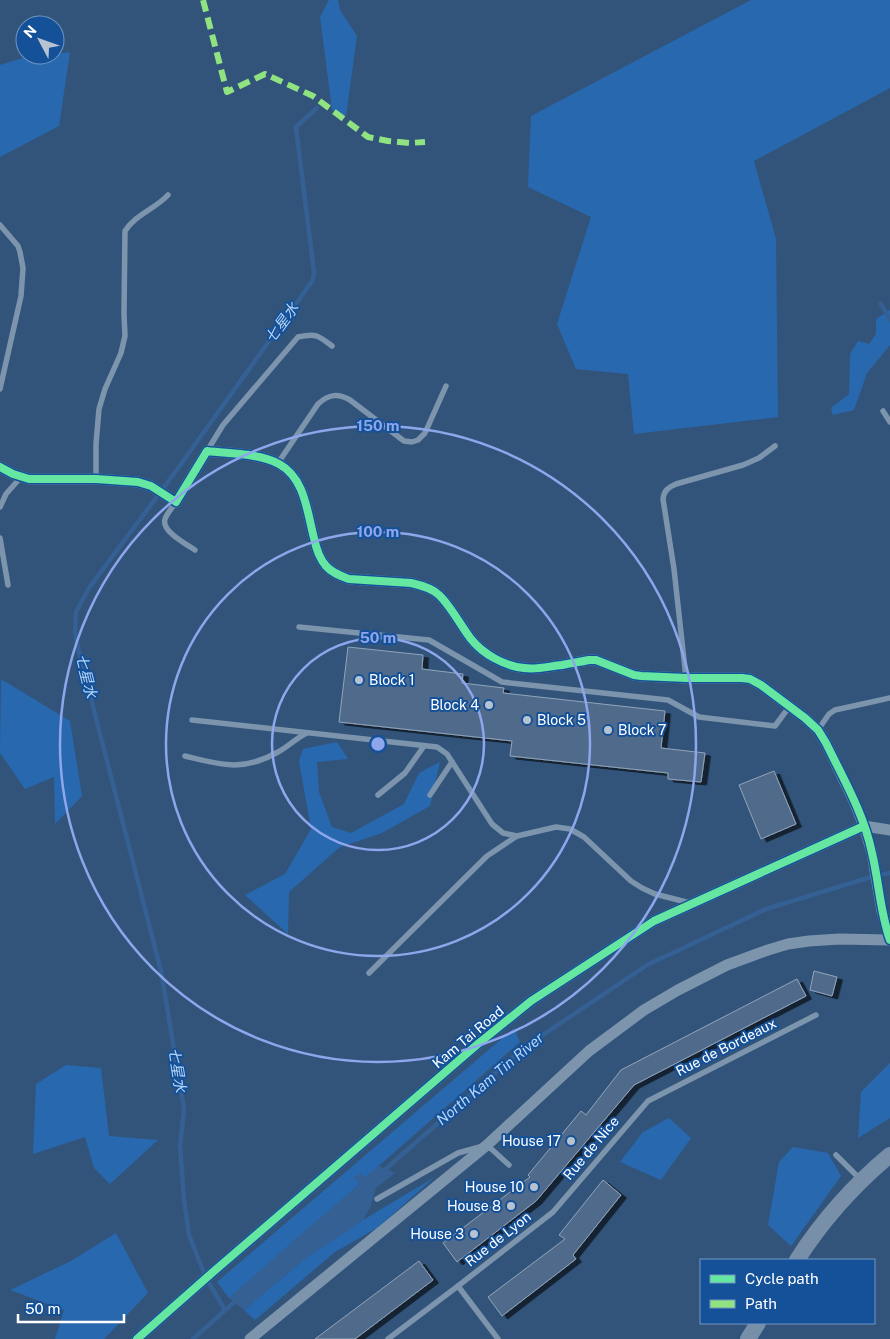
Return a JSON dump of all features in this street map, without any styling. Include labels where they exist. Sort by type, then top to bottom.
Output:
[{"type":"main road","points":[[798,1259],[827,1218],[862,1180],[890,1155]]},
{"type":"main road","points":[[748,1339],[757,1324]]},
{"type":"street","points":[[0,467],[29,479],[138,482],[151,486],[176,502],[207,451],[259,457],[278,463],[291,472],[302,490],[318,553],[325,566],[340,576],[349,579],[411,583],[431,590],[439,595],[478,647],[493,657],[511,665],[524,668],[538,668],[596,660],[634,675],[750,679],[761,685],[818,730],[854,801],[872,853],[882,911],[890,940],[809,940],[788,944],[727,965],[644,1010],[589,1051],[487,1145],[250,1339]]},
{"type":"street","points":[[864,826],[890,830]]},
{"type":"street","name":"Kam Tai Road","points":[[137,1339],[479,1043],[531,1001],[654,921],[864,826]]},
{"type":"lane","points":[[96,480],[96,444],[99,409],[105,389],[121,353],[124,336],[125,232],[135,219],[161,202],[168,195]]},
{"type":"lane","points":[[0,225],[18,246],[23,268],[21,296],[0,389]]},
{"type":"lane","points":[[207,451],[223,426],[298,337],[311,334],[320,337],[332,346]]},
{"type":"lane","points":[[278,463],[323,399],[336,395],[343,396],[404,441],[412,442],[418,440],[426,433],[446,386]]},
{"type":"lane","points":[[883,411],[890,422]]},
{"type":"lane","points":[[686,678],[674,569],[663,499],[664,494],[671,486],[743,465],[759,458],[775,446]]},
{"type":"lane","points":[[0,507],[1,501],[21,477]]},
{"type":"lane","points":[[176,502],[165,519],[165,527],[194,550]]},
{"type":"lane","points":[[0,538],[8,585]]},
{"type":"lane","points":[[299,627],[429,640],[502,682],[668,700],[699,717],[775,726],[789,707]]},
{"type":"lane","points":[[818,730],[829,714],[835,710],[890,698]]},
{"type":"lane","points":[[192,720],[437,747],[447,754],[492,824],[503,833],[517,836]]},
{"type":"lane","points":[[185,756],[220,765],[248,764],[264,760],[307,733]]},
{"type":"lane","points":[[378,795],[405,773],[424,746]]},
{"type":"lane","points":[[430,795],[452,762]]},
{"type":"lane","points":[[370,973],[487,856],[517,836],[556,827],[570,829],[584,837],[631,881],[642,888],[655,894],[692,904]]},
{"type":"lane","name":"Rue de Bordeaux","points":[[648,1101],[816,1015]]},
{"type":"lane","name":"Rue de Nice","points":[[554,1212],[648,1101]]},
{"type":"lane","points":[[377,1199],[458,1153],[487,1145],[509,1165]]},
{"type":"lane","points":[[836,1155],[862,1180]]},
{"type":"lane","name":"Rue de Lyon","points":[[388,1339],[554,1212]]},
{"type":"lane","points":[[458,1286],[498,1339]]},
{"type":"shaded area","points":[[329,0],[338,0],[340,10],[357,36],[346,116],[332,110],[320,17]]},
{"type":"shaded area","points":[[751,0],[890,0],[890,88],[754,161],[776,239],[778,417],[634,434],[628,374],[576,369],[557,324],[591,217],[528,187],[531,116]]},
{"type":"shaded area","points":[[70,52],[59,126],[0,157],[0,65],[15,60],[15,65],[65,65],[65,53]]},
{"type":"shaded area","points":[[890,310],[890,345],[867,373],[854,410],[833,415],[831,408],[849,394],[850,354],[858,341],[869,344],[876,334],[876,319]]},
{"type":"shaded area","points":[[1,679],[70,721],[82,796],[55,824],[54,777],[25,789],[0,753]]},
{"type":"shaded area","points":[[337,742],[348,759],[317,762],[319,792],[332,827],[351,833],[404,804],[419,773],[440,762],[430,806],[382,833],[340,847],[289,892],[288,934],[245,895],[285,874],[311,829],[299,761],[303,749]]},
{"type":"shaded area","points":[[514,1028],[520,1042],[365,1178],[361,1174],[355,1178],[360,1184],[229,1298],[217,1282]]},
{"type":"shaded area","points":[[890,1063],[890,1118],[858,1138],[861,1092]]},
{"type":"shaded area","points":[[66,1065],[101,1068],[109,1136],[158,1140],[110,1184],[94,1168],[85,1137],[33,1154],[36,1084]]},
{"type":"shaded area","points":[[669,1118],[691,1138],[661,1180],[620,1162],[643,1132]]},
{"type":"shaded area","points":[[793,1147],[828,1153],[841,1176],[791,1246],[768,1225],[779,1162]]},
{"type":"shaded area","points":[[379,1166],[395,1173],[376,1188],[370,1208],[363,1220],[307,1257],[244,1310],[229,1298],[360,1184],[354,1178],[361,1173],[365,1177]]},
{"type":"shaded area","points":[[435,1177],[377,1228],[335,1252],[255,1320],[244,1310],[307,1257],[363,1220]]},
{"type":"shaded area","points":[[116,1233],[148,1293],[104,1339],[55,1339],[64,1310],[10,1290],[71,1261]]},
{"type":"building","points":[[348,647],[423,655],[422,669],[463,674],[462,683],[504,688],[503,693],[665,711],[661,748],[705,753],[701,782],[668,779],[668,773],[510,756],[512,741],[339,722]]},
{"type":"building","points":[[774,771],[796,824],[761,839],[739,785]]},
{"type":"building","points":[[814,971],[837,977],[832,996],[810,990]]},
{"type":"building","points":[[797,979],[806,996],[634,1085],[536,1201],[457,1262],[443,1243],[530,1177],[528,1175],[581,1111],[586,1115],[621,1070]]},
{"type":"building","points":[[603,1180],[621,1195],[573,1255],[576,1259],[502,1316],[488,1297],[565,1239],[559,1235]]},
{"type":"building","points":[[419,1261],[433,1280],[355,1339],[315,1339]]},
{"type":"waterway","name":"七星水","points":[[225,1310],[206,1278],[189,1235],[180,1146],[184,1109],[161,971],[78,648],[75,632],[76,612],[89,588],[176,471],[313,280],[314,272],[296,127],[317,108]]},
{"type":"waterway","points":[[881,304],[890,320]]},
{"type":"waterway","name":"North Kam Tin River","points":[[381,1173],[525,1047],[647,965],[766,909],[890,873]]},
{"type":"waterway","name":"North Kam Tin River","points":[[193,1339],[239,1298]]},
{"type":"marked path","points":[[203,0],[227,92],[265,74],[313,96],[368,137],[409,143],[425,142]]},
{"type":"cycle path","points":[[0,467],[29,479],[96,479],[138,482],[151,486],[176,502],[207,451],[244,454],[271,460],[288,470],[300,487],[318,553],[328,568],[349,579],[411,583],[433,590],[447,604],[476,644],[502,662],[516,667],[534,669],[596,660],[641,676],[750,679],[805,718],[818,730],[826,743],[864,824],[890,940]]},
{"type":"cycle path","points":[[137,1339],[479,1043],[531,1001],[654,921],[864,826]]},
{"type":"place","name":"Block 1","points":[[359,680]]},
{"type":"place","name":"Block 4","points":[[489,705]]},
{"type":"place","name":"Block 5","points":[[527,720]]},
{"type":"place","name":"Block 7","points":[[608,730]]},
{"type":"place","name":"House 17","points":[[571,1141]]},
{"type":"place","name":"House 10","points":[[534,1187]]},
{"type":"place","name":"House 8","points":[[511,1206]]},
{"type":"place","name":"House 3","points":[[474,1234]]}]
